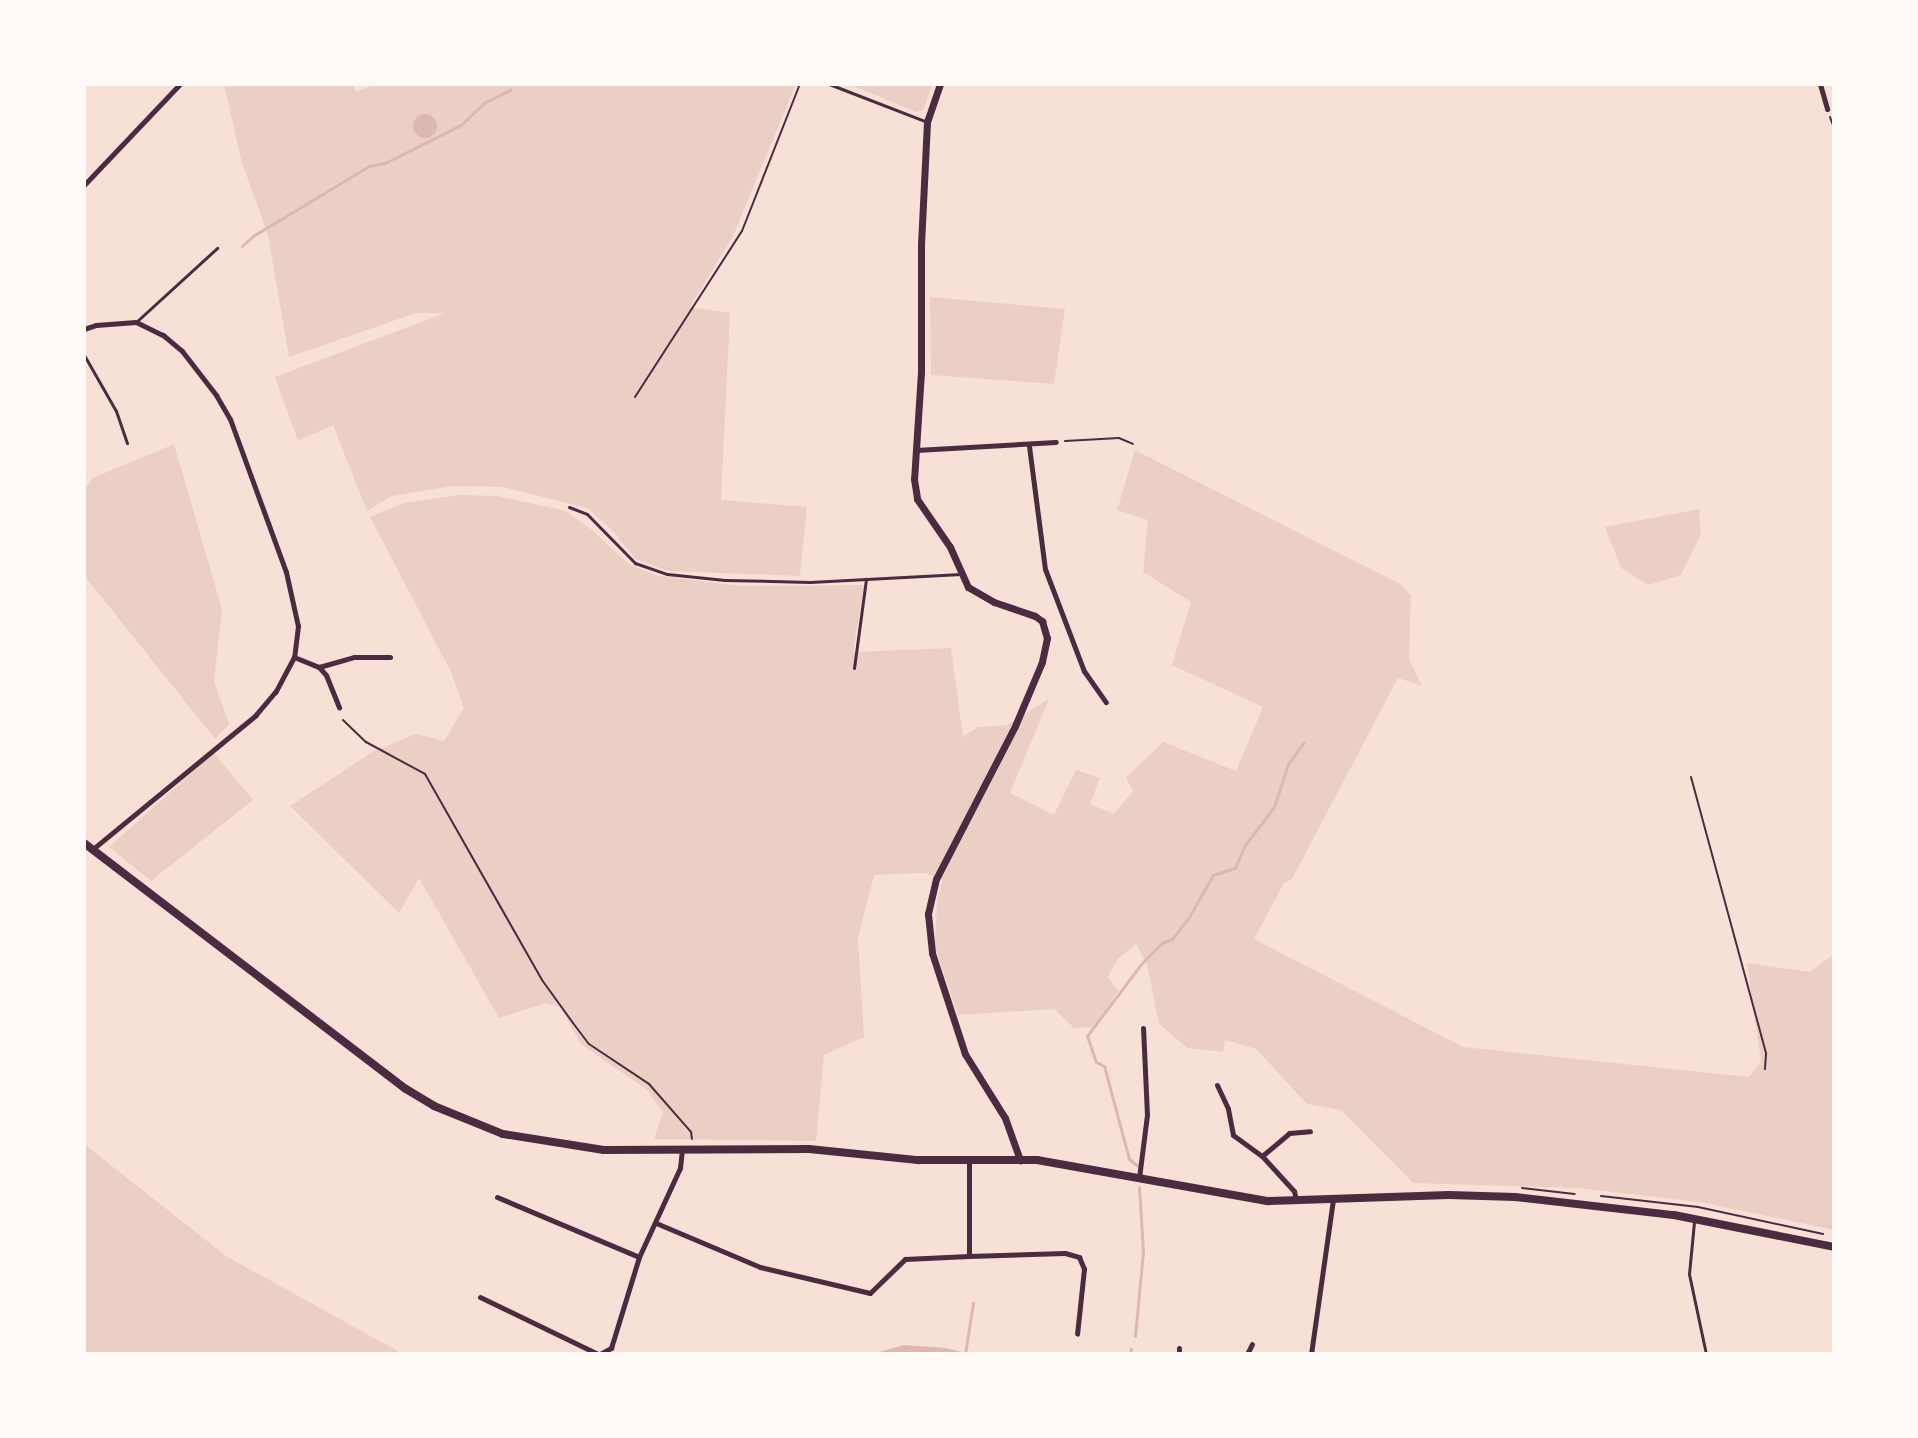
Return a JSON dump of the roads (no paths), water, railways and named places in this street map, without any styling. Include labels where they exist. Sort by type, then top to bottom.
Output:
[{"type":"main road","points":[[84,843],[341,1041],[434,1106],[494,1131],[537,1142],[604,1150],[809,1149],[918,1160],[1020,1160],[1080,1166],[1242,1199],[1449,1195],[1515,1197],[1695,1218],[1834,1247]]},
{"type":"street","points":[[84,185],[180,84]]},
{"type":"street","points":[[940,84],[927,122],[917,499],[944,535],[961,574],[977,594],[1035,616],[1046,630],[1045,651],[1015,726],[936,879],[928,914],[932,953],[965,1054],[1005,1118],[1020,1160]]},
{"type":"street","points":[[1820,84],[1827,109]]},
{"type":"street","points":[[84,329],[136,322],[163,335],[182,351],[230,419],[286,572],[298,626],[294,657],[275,692],[256,715],[93,849]]},
{"type":"street","points":[[916,450],[1029,446],[1056,442]]},
{"type":"street","points":[[1029,446],[1045,569],[1084,671],[1106,702]]},
{"type":"street","points":[[294,657],[319,667],[332,684],[339,708]]},
{"type":"street","points":[[319,667],[354,657],[390,657]]},
{"type":"street","points":[[1139,1178],[1147,1115],[1143,1028]]},
{"type":"street","points":[[1217,1085],[1228,1109],[1233,1135],[1262,1156],[1294,1191],[1296,1200]]},
{"type":"street","points":[[1262,1156],[1289,1133],[1310,1131]]},
{"type":"street","points":[[480,1297],[599,1354],[611,1348],[639,1257],[680,1168],[682,1150]]},
{"type":"street","points":[[969,1160],[969,1256]]},
{"type":"street","points":[[497,1197],[639,1257]]},
{"type":"street","points":[[1311,1354],[1333,1199]]},
{"type":"street","points":[[656,1223],[760,1267],[870,1293],[905,1259],[1065,1253],[1079,1257],[1084,1269],[1077,1334]]},
{"type":"street","points":[[1247,1354],[1252,1344]]},
{"type":"lane","points":[[829,84],[927,122]]},
{"type":"lane","points":[[136,322],[217,248]]},
{"type":"lane","points":[[84,355],[116,411],[127,443]]},
{"type":"lane","points":[[569,507],[587,514],[635,563],[667,574],[739,580],[866,579],[961,574]]},
{"type":"lane","points":[[854,668],[866,579]]},
{"type":"lane","points":[[1695,1218],[1689,1274],[1706,1354]]},
{"type":"waterway","points":[[242,246],[253,236],[369,166],[385,163],[461,125],[484,103],[511,89]]},
{"type":"waterway","points":[[1138,1166],[1129,1159],[1104,1066],[1096,1062],[1087,1036],[1141,964],[1162,943],[1172,939],[1189,917],[1213,875],[1235,868],[1245,845],[1274,807],[1288,764],[1304,742]]},
{"type":"waterway","points":[[1135,1336],[1143,1251],[1139,1187]]},
{"type":"waterway","points":[[965,1354],[973,1303]]},
{"type":"waterway","points":[[1130,1354],[1131,1349]]}]
